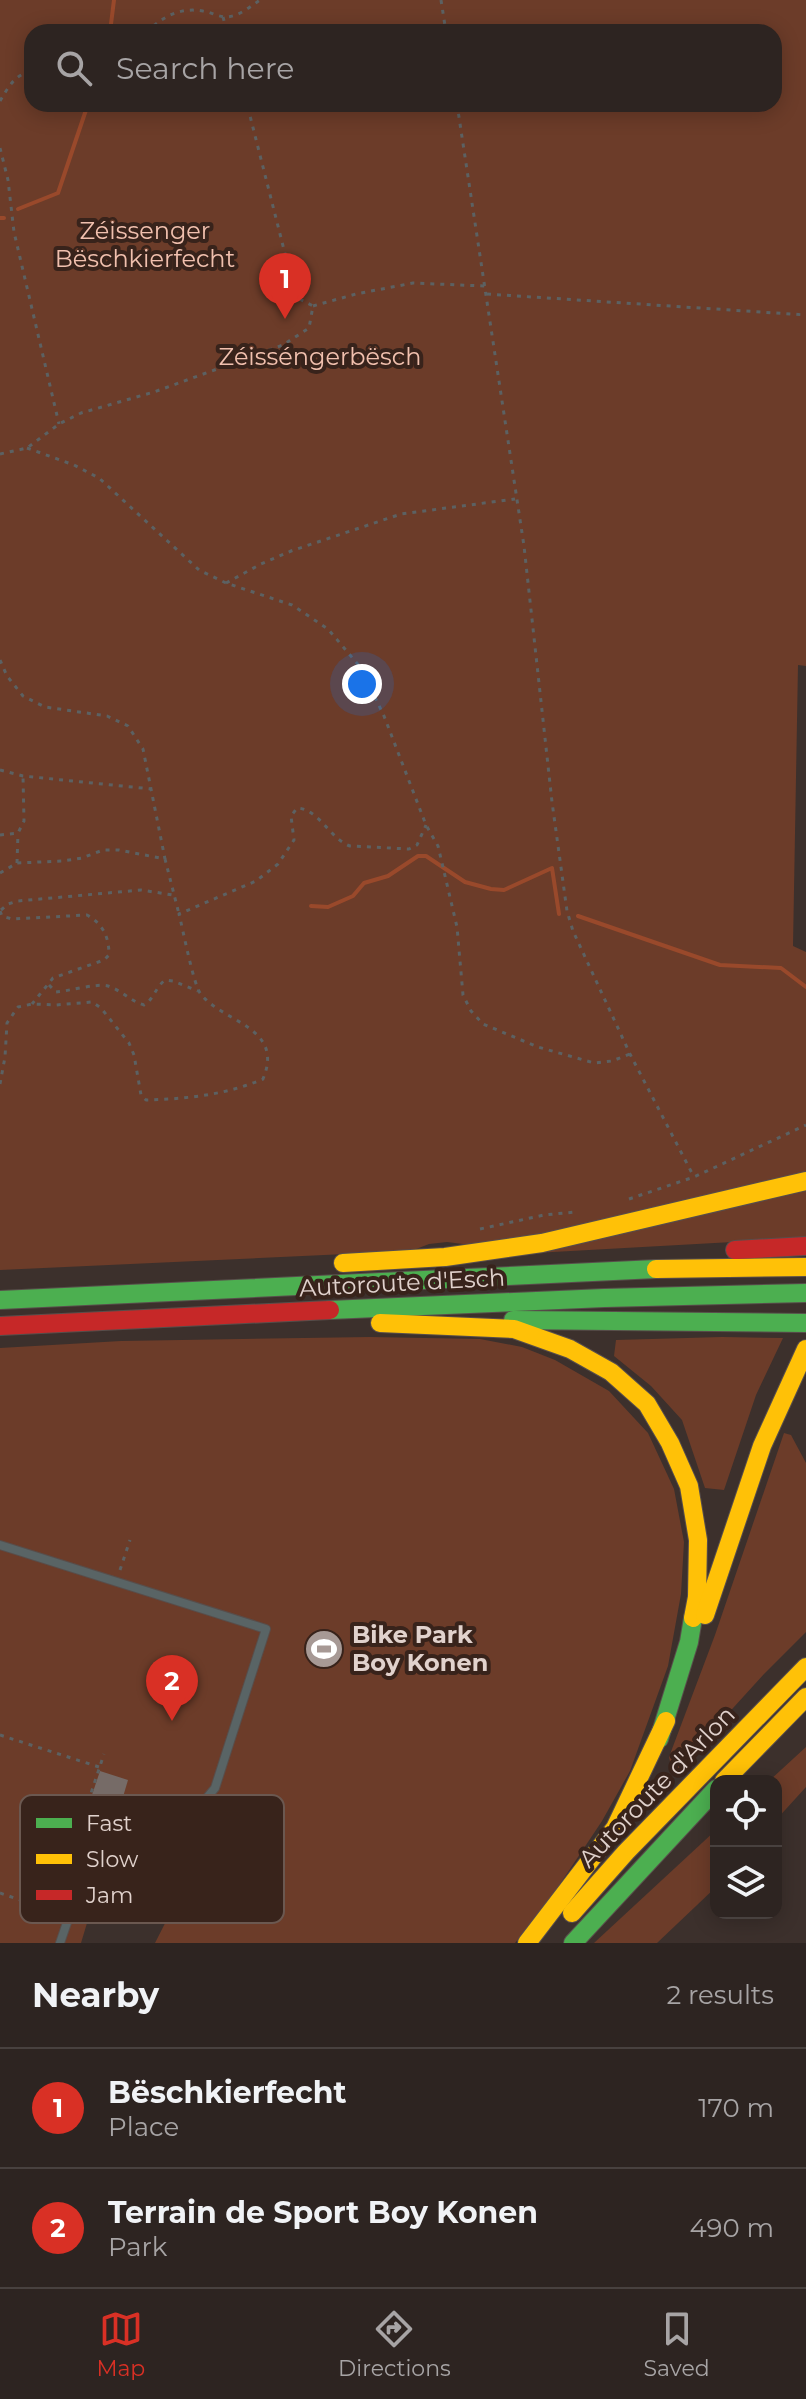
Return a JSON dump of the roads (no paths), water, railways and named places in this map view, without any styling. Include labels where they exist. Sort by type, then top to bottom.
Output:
[{"type":"highway","points":[[322,1265],[445,1257],[542,1243],[806,1181]]},
{"type":"highway","points":[[340,1282],[424,1266],[806,1246]]},
{"type":"highway","name":"Autoroute d'Esch","points":[[0,1300],[672,1268],[806,1267]]},
{"type":"highway","points":[[63,1296],[118,1278],[197,1273]]},
{"type":"highway","name":"Autoroute d'Esch","points":[[0,1326],[676,1295],[806,1293]]},
{"type":"highway","points":[[321,1311],[395,1319],[806,1323]]},
{"type":"highway","points":[[321,1311],[392,1325],[514,1329],[557,1342],[584,1356],[611,1372],[647,1404],[670,1443],[689,1486],[698,1540],[697,1597],[689,1642],[659,1739]]},
{"type":"highway","points":[[527,1943],[615,1828],[659,1739],[687,1669],[758,1454],[788,1382],[806,1349]]},
{"type":"highway","name":"Autoroute d'Arlon","points":[[545,1943],[626,1852],[806,1667]]},
{"type":"highway","name":"Autoroute d'Arlon","points":[[730,1775],[806,1697]]},
{"type":"highway","name":"Autoroute d'Arlon","points":[[573,1943],[710,1795]]},
{"type":"lane","points":[[0,1545],[266,1629],[215,1788],[209,1795]]},
{"type":"lane","points":[[60,1943],[67,1923]]},
{"type":"waterway","points":[[111,24],[114,0]]},
{"type":"waterway","points":[[18,209],[58,193],[85,112]]},
{"type":"waterway","points":[[311,906],[328,907],[353,896],[364,883],[388,876],[418,856],[426,856],[465,882],[491,889],[504,890],[552,868],[559,914]]},
{"type":"waterway","points":[[578,916],[720,965],[781,968],[806,987]]},
{"type":"place","name":"Bëschkierfecht","points":[[285,319]]},
{"type":"place","name":"Bike Park Boy Konen","points":[[324,1649]]},
{"type":"place","name":"Terrain de Sport Boy Konen","points":[[172,1721]]},
{"type":"park label","name":"Zéissenger Bëschkierfecht","points":[[145,245]]},
{"type":"park label","name":"Zéisséngerbësch","points":[[320,357]]}]
